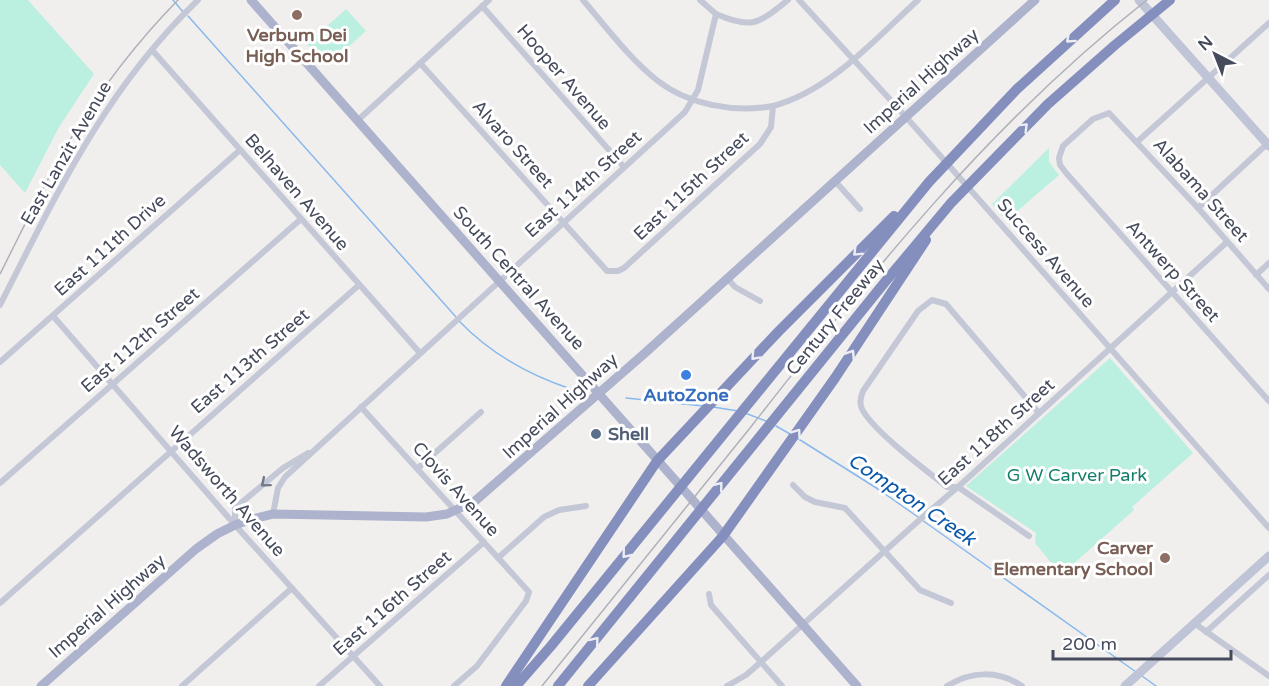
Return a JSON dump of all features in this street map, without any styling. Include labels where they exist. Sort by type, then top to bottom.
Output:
[{"type":"highway","name":"Century Freeway","points":[[516,686],[929,182],[1040,66],[1114,0]]},
{"type":"highway","name":"Century Freeway","points":[[558,686],[802,383],[951,203],[1048,104],[1168,2]]},
{"type":"highway","points":[[506,686],[657,461],[867,242],[929,182]]},
{"type":"highway","points":[[588,686],[723,536],[809,415],[919,253],[939,217]]},
{"type":"main road","name":"South Central Avenue","points":[[251,0],[857,686]]},
{"type":"main road","name":"Imperial Highway","points":[[41,686],[196,549],[235,525],[273,514],[426,517],[457,511],[486,493],[1035,0]]},
{"type":"main road","points":[[1139,0],[1268,144]]},
{"type":"main road","points":[[1129,683],[1269,556]]},
{"type":"street","name":"East Lanzit Avenue","points":[[0,305],[70,169],[94,128],[128,78],[198,0]]},
{"type":"street","points":[[357,121],[489,0]]},
{"type":"street","points":[[583,0],[659,82],[694,99],[744,109],[785,103],[815,89],[829,80],[918,0]]},
{"type":"street","points":[[700,0],[716,14],[731,21],[747,22],[761,21],[788,0]]},
{"type":"street","name":"Success Avenue","points":[[800,0],[1269,528]]},
{"type":"street","name":"Hooper Avenue","points":[[482,6],[624,167]]},
{"type":"street","name":"East 114th Street","points":[[273,514],[278,488],[285,477],[685,112],[698,90],[716,14]]},
{"type":"street","points":[[1137,142],[1269,22]]},
{"type":"street","name":"Belhaven Avenue","points":[[152,50],[420,353]]},
{"type":"street","name":"Alvaro Street","points":[[420,63],[607,271]]},
{"type":"street","name":"East 115th Street","points":[[607,271],[618,272],[624,268],[760,144],[771,127],[773,106]]},
{"type":"street","name":"Alabama Street","points":[[1059,158],[1063,146],[1094,119],[1109,113],[1198,208],[1269,289]]},
{"type":"street","points":[[1198,208],[1268,144]]},
{"type":"street","name":"East 111th Drive","points":[[0,362],[240,150]]},
{"type":"street","name":"Antwerp Street","points":[[1059,158],[1060,165],[1067,174],[1269,401]]},
{"type":"street","points":[[835,181],[860,210]]},
{"type":"street","name":"East 112th Street","points":[[0,483],[301,219]]},
{"type":"street","name":"East 118th Street","points":[[727,686],[761,662],[803,625],[1227,242]]},
{"type":"street","points":[[1256,274],[1269,263]]},
{"type":"street","points":[[727,278],[735,287],[760,301]]},
{"type":"street","name":"East 113th Street","points":[[0,603],[359,285]]},
{"type":"street","points":[[1029,536],[958,487],[947,487],[883,433],[869,419],[861,405],[863,391],[918,311],[932,300],[946,304],[1039,414]]},
{"type":"street","name":"Wadsworth Avenue","points":[[52,316],[380,686]]},
{"type":"street","name":"Clovis Avenue","points":[[361,406],[529,592],[526,601],[477,666],[454,686]]},
{"type":"street","points":[[418,468],[481,412]]},
{"type":"street","name":"East 114th Street","points":[[235,525],[235,508],[283,468],[311,452]]},
{"type":"street","points":[[793,485],[805,497],[815,502],[845,508],[920,590],[951,603]]},
{"type":"street","points":[[498,558],[544,517],[559,510],[586,506]]},
{"type":"street","name":"East 116th Street","points":[[319,686],[484,542]]},
{"type":"street","points":[[1206,632],[1269,575]]},
{"type":"street","points":[[182,686],[292,588]]},
{"type":"street","points":[[709,594],[711,605],[782,686]]},
{"type":"street","points":[[1194,623],[1269,676]]},
{"type":"street","points":[[947,686],[967,675],[981,674],[997,674],[1011,678],[1022,686]]},
{"type":"green space","points":[[0,0],[28,0],[94,74],[59,127],[25,193],[0,165]]},
{"type":"green space","points":[[346,9],[366,31],[327,66],[307,44]]},
{"type":"green space","points":[[1049,148],[1049,162],[1059,175],[1006,221],[992,204]]},
{"type":"green space","name":"G W Carver Park","points":[[1110,358],[1193,453],[1132,507],[1134,510],[1061,575],[1035,543],[1036,533],[966,486]]},
{"type":"waterway","points":[[173,0],[184,13]]},
{"type":"waterway","points":[[188,16],[456,317]]},
{"type":"waterway","points":[[459,321],[484,344],[511,362],[571,389]]},
{"type":"waterway","name":"Compton Creek","points":[[626,398],[703,406]]},
{"type":"waterway","name":"Compton Creek","points":[[713,407],[738,411]]},
{"type":"waterway","name":"Compton Creek","points":[[745,413],[766,421]]},
{"type":"waterway","name":"Compton Creek","points":[[776,426],[790,434]]},
{"type":"waterway","name":"Compton Creek","points":[[797,438],[918,517]]},
{"type":"waterway","name":"Compton Creek","points":[[922,520],[1136,672]]},
{"type":"waterway","name":"Compton Creek","points":[[1142,676],[1156,686]]},
{"type":"tram line","points":[[542,686],[841,313],[935,202],[1036,97],[1090,47],[1147,0]]},
{"type":"railway","points":[[0,274],[35,203],[84,117],[122,64],[178,0]]},
{"type":"place","name":"Verbum Dei High School","points":[[297,15]]},
{"type":"place","name":"AutoZone","points":[[686,375]]},
{"type":"place","name":"Shell","points":[[596,434]]},
{"type":"place","name":"Carver Elementary School","points":[[1165,558]]}]
